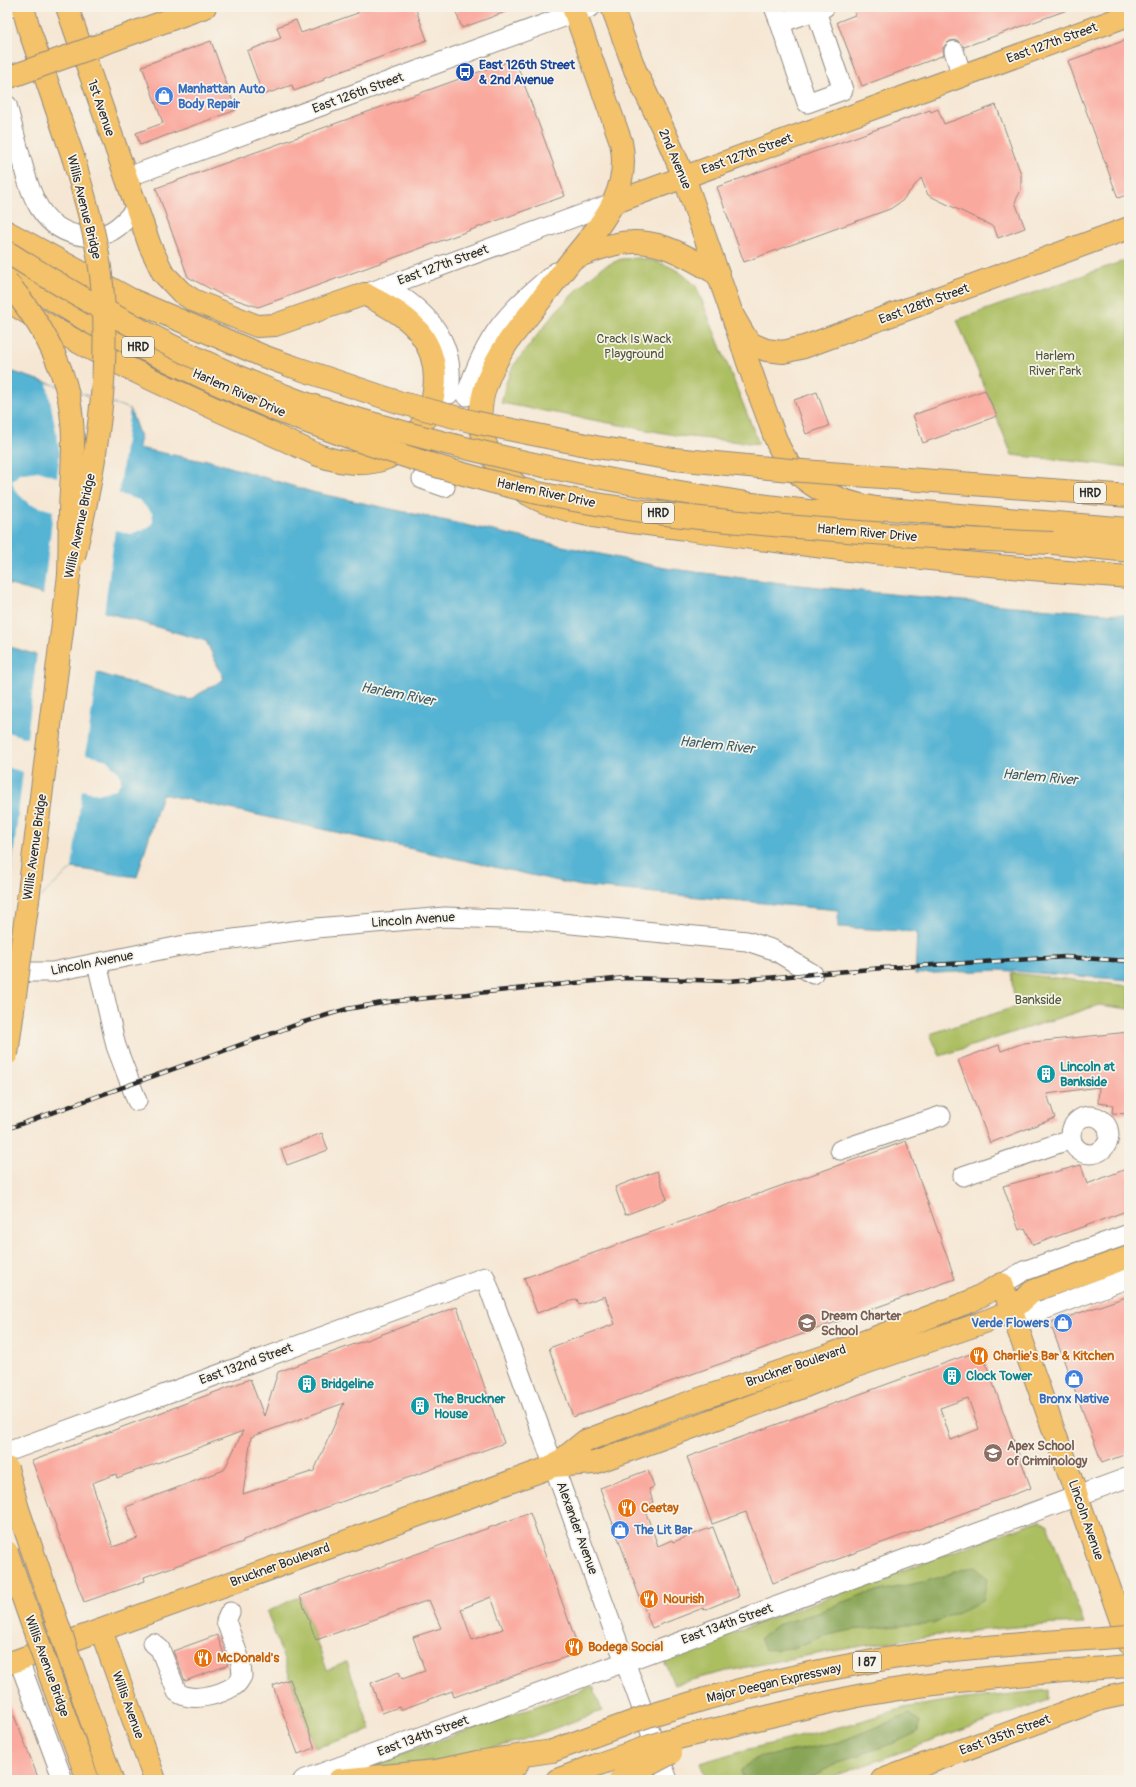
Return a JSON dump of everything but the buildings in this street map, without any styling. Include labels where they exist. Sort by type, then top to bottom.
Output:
[{"type":"main road","name":"Willis Avenue Bridge","points":[[7,1054],[69,575],[89,494],[99,427],[104,363],[104,311],[97,250],[73,157],[29,29],[23,7]]},
{"type":"main road","name":"1st Avenue","points":[[67,7],[125,178],[156,262],[162,273],[181,292],[193,300],[248,323],[262,326],[276,325]]},
{"type":"main road","points":[[7,78],[205,7]]},
{"type":"main road","name":"2nd Avenue","points":[[612,7],[635,70],[684,177],[732,314]]},
{"type":"main road","points":[[580,9],[622,148],[623,171],[618,192],[604,221],[504,348],[490,375],[482,401],[480,422],[483,440],[505,474],[526,493],[549,504],[575,512],[751,539],[917,557],[1129,577]]},
{"type":"main road","name":"East 127th Street","points":[[613,203],[1129,15]]},
{"type":"main road","points":[[7,216],[68,266]]},
{"type":"main road","name":"East 128th Street","points":[[732,314],[746,338],[759,348],[775,352],[795,350],[1129,228]]},
{"type":"main road","name":"HRD","points":[[7,232],[130,299],[263,356],[398,402],[474,422],[596,447],[674,459],[790,470],[1129,496]]},
{"type":"main road","points":[[573,259],[613,244],[644,242],[674,249],[719,275]]},
{"type":"main road","points":[[7,252],[89,303],[185,353],[299,401],[373,424],[533,464],[669,491],[848,517],[937,525],[1053,543]]},
{"type":"main road","name":"Harlem River Drive","points":[[7,272],[114,335],[276,410],[405,457],[458,473],[566,498],[668,514],[750,524],[936,538],[1053,543],[1129,551]]},
{"type":"main road","points":[[7,282],[24,303],[49,344],[64,380],[69,399],[74,443],[69,575]]},
{"type":"main road","points":[[7,300],[85,346],[151,378],[318,455],[338,461],[358,463],[378,461],[388,457],[413,437],[430,409],[433,399],[435,379],[429,348],[419,332],[401,315],[365,294]]},
{"type":"main road","name":"East 127th Street","points":[[276,325],[365,294]]},
{"type":"main road","points":[[732,314],[779,448],[801,476],[825,493],[842,501],[876,508],[1129,529]]},
{"type":"main road","points":[[1011,1311],[1033,1291],[1129,1257]]},
{"type":"main road","name":"Lincoln Avenue","points":[[1002,1284],[1077,1496],[1124,1613],[1129,1643]]},
{"type":"main road","name":"Bruckner Boulevard","points":[[554,1466],[585,1441],[679,1406],[832,1354],[972,1301],[1002,1284]]},
{"type":"main road","name":"Bruckner Boulevard","points":[[13,1663],[554,1466],[594,1463],[1011,1311]]},
{"type":"main road","points":[[7,1468],[18,1510],[112,1780]]},
{"type":"main road","name":"Willis Avenue Bridge","points":[[7,1552],[88,1780]]},
{"type":"main road","name":"Willis Avenue","points":[[101,1630],[155,1780]]},
{"type":"main road","name":"Major Deegan Expressway","points":[[479,1780],[552,1751],[648,1716],[705,1699],[790,1677],[936,1652],[1129,1636]]},
{"type":"main road","points":[[605,1775],[665,1741],[704,1735],[746,1722],[805,1707],[864,1695],[965,1680],[1129,1666]]},
{"type":"main road","name":"East 135th Street","points":[[882,1780],[1101,1700],[1129,1693]]},
{"type":"main road","points":[[557,1780],[605,1775],[671,1753],[704,1735]]},
{"type":"main road","points":[[339,1780],[436,1771],[477,1762],[552,1751]]},
{"type":"street","name":"East 126th Street","points":[[125,178],[580,9]]},
{"type":"street","points":[[821,9],[843,90],[807,103],[777,15],[821,9]]},
{"type":"street","points":[[954,51],[962,76]]},
{"type":"street","points":[[7,105],[31,193],[38,207],[54,224],[63,230],[81,236],[102,236],[120,226],[136,208]]},
{"type":"street","name":"East 127th Street","points":[[365,294],[613,203]]},
{"type":"street","points":[[385,286],[420,310],[435,326],[448,356],[457,395],[473,374],[485,350],[503,321],[527,295],[573,259]]},
{"type":"street","points":[[422,479],[445,486]]},
{"type":"street","name":"Lincoln Avenue","points":[[7,972],[52,972],[194,944],[316,928],[420,918],[476,917],[544,921],[747,941],[774,950],[813,974]]},
{"type":"street","points":[[97,963],[114,1040],[137,1101]]},
{"type":"street","points":[[840,1150],[941,1116]]},
{"type":"street","points":[[963,1176],[1071,1139]]},
{"type":"street","name":"Bruckner Boulevard","points":[[1002,1284],[1024,1271],[1129,1234]]},
{"type":"street","name":"East 132nd Street","points":[[7,1452],[485,1277]]},
{"type":"street","name":"Alexander Avenue","points":[[485,1277],[668,1780]]},
{"type":"street","name":"Bruckner Boulevard","points":[[1011,1311],[1041,1311],[1129,1278]]},
{"type":"street","name":"East 134th Street","points":[[302,1780],[1129,1477]]},
{"type":"street","points":[[7,1505],[18,1541],[56,1647]]},
{"type":"street","points":[[153,1643],[160,1649],[177,1692],[182,1695],[197,1698],[210,1696],[235,1686],[242,1676],[241,1663],[226,1621],[230,1612]]},
{"type":"street","points":[[13,1663],[63,1780]]},
{"type":"green space","name":"Crack Is Wack Playground","points":[[639,258],[664,264],[682,274],[696,286],[759,444],[680,436],[501,403],[506,383],[513,366],[557,310],[587,280],[603,267],[621,259]]},
{"type":"green space","name":"Harlem River Park","points":[[1129,259],[1129,467],[1012,455],[957,320]]},
{"type":"green space","name":"Bankside","points":[[1011,973],[1129,986],[1129,1009],[1099,1005],[940,1056],[930,1034],[1015,1007]]},
{"type":"green space","points":[[1040,1520],[1047,1524],[1084,1623],[983,1630],[883,1643],[744,1668],[674,1685],[663,1658]]},
{"type":"green space","points":[[974,1566],[987,1578],[983,1601],[933,1623],[852,1630],[824,1636],[793,1648],[765,1650],[760,1638],[777,1625],[817,1613],[861,1595],[927,1581]]},
{"type":"green space","points":[[300,1596],[327,1670],[347,1662],[371,1730],[315,1748],[267,1612]]},
{"type":"green space","points":[[593,1686],[602,1711],[520,1741],[441,1761],[376,1769],[373,1764]]},
{"type":"green space","points":[[1049,1690],[1049,1699],[823,1780],[707,1780],[700,1763],[741,1751],[851,1724],[904,1708],[947,1701]]},
{"type":"green space","points":[[910,1714],[919,1721],[918,1732],[894,1743],[850,1758],[803,1780],[742,1780],[741,1770],[757,1758],[839,1742]]},
{"type":"water","name":"Harlem River","points":[[7,370],[130,409],[141,440],[139,441],[138,448],[203,461],[204,459],[312,492],[665,568],[789,584],[1013,606],[1129,615],[1129,980],[999,970],[915,974],[917,932],[838,927],[838,910],[581,886],[162,794],[137,877],[72,868],[7,927],[7,646],[189,700],[224,679],[206,641],[7,584]]},
{"type":"pier","points":[[47,383],[130,409],[119,494],[139,500],[152,513],[153,522],[148,528],[130,534],[115,530],[104,614],[43,596],[53,511],[29,504],[15,491],[12,481],[19,474],[38,471],[57,477],[60,453]]},
{"type":"pier","points":[[37,653],[97,671],[86,754],[107,760],[120,774],[121,782],[116,789],[98,794],[82,790],[72,868],[7,927],[7,895],[9,893],[23,772],[7,767],[7,732],[27,738]]},
{"type":"tunnel","points":[[422,478],[449,394]]},
{"type":"tunnel","points":[[445,484],[466,396]]},
{"type":"railway","points":[[7,1129],[301,1023],[347,1009],[388,1002],[625,978],[729,981],[883,968],[1065,957],[1129,961]]},
{"type":"place","name":"East 126th Street & 2nd Avenue","points":[[465,72]]},
{"type":"place","name":"Manhattan Auto Body Repair","points":[[164,96]]},
{"type":"place","name":"Lincoln at Bankside","points":[[1046,1074]]},
{"type":"place","name":"Dream Charter School","points":[[807,1323]]},
{"type":"place","name":"Verde Flowers","points":[[1063,1323]]},
{"type":"place","name":"Charlie's Bar & Kitchen","points":[[979,1356]]},
{"type":"place","name":"Clock Tower","points":[[952,1376]]},
{"type":"place","name":"Bronx Native","points":[[1074,1379]]},
{"type":"place","name":"Bridgeline","points":[[307,1384]]},
{"type":"place","name":"The Bruckner House","points":[[420,1406]]},
{"type":"place","name":"Apex School of Criminology","points":[[993,1453]]},
{"type":"place","name":"Ceetay","points":[[627,1508]]},
{"type":"place","name":"The Lit Bar","points":[[620,1530]]},
{"type":"place","name":"Nourish","points":[[649,1599]]},
{"type":"place","name":"Bodega Social","points":[[574,1647]]},
{"type":"place","name":"McDonald's","points":[[203,1658]]}]
